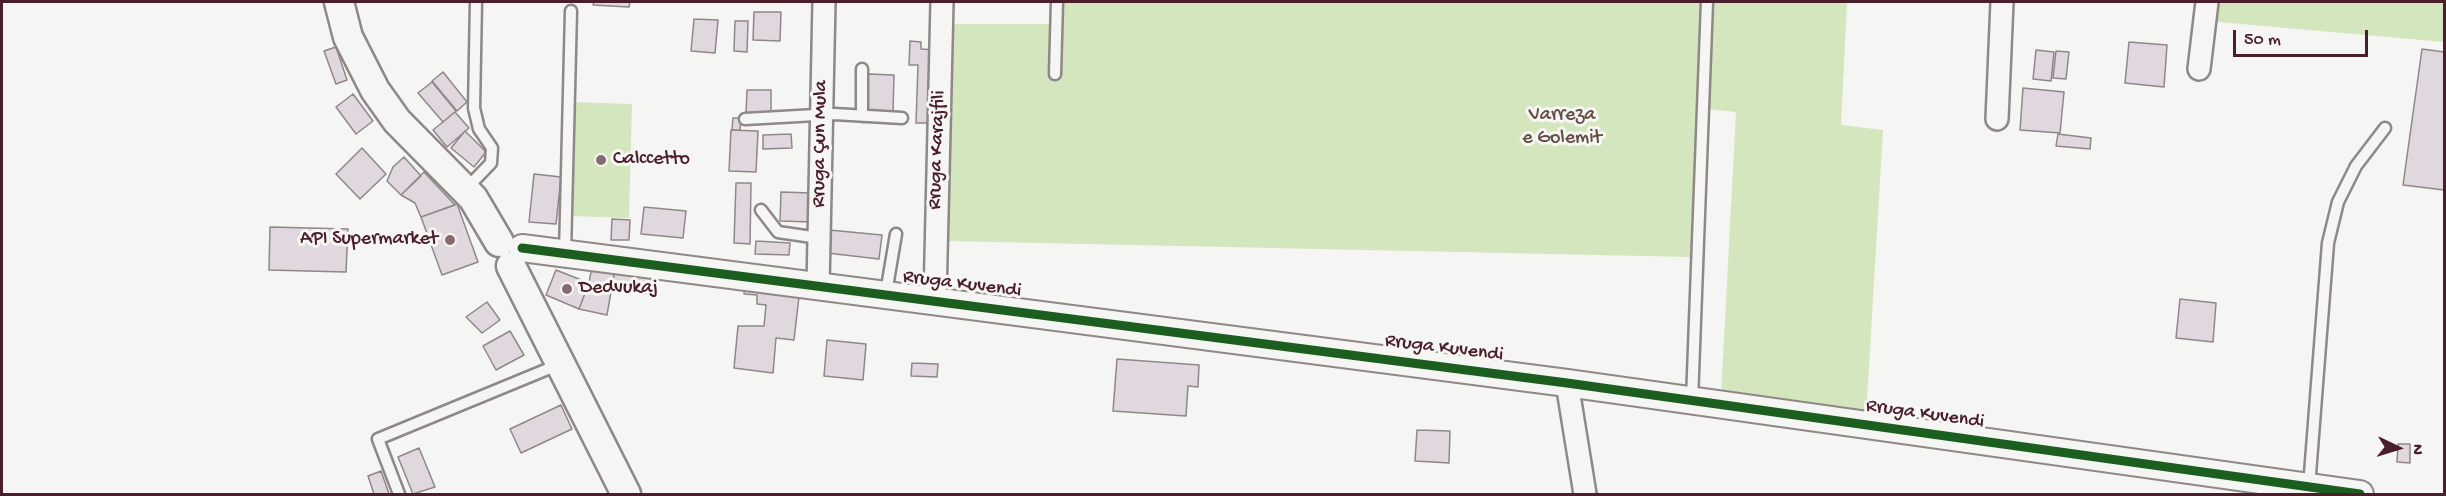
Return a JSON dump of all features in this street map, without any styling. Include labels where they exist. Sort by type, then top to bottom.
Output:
[{"type":"main road","points":[[343,4],[360,62],[386,106],[411,136],[465,190],[511,252],[560,363],[626,495]]},
{"type":"street","name":"Rruga Çun Mula","points":[[818,286],[824,2]]},
{"type":"street","name":"Rruga Karajfili","points":[[935,299],[942,2]]},
{"type":"street","points":[[1997,118],[2002,2]]},
{"type":"street","points":[[2199,69],[2207,2]]},
{"type":"street","name":"Rruga Kuvendi","points":[[511,252],[565,254],[935,299],[1692,400],[2360,495]]},
{"type":"street","points":[[1567,383],[1585,495]]},
{"type":"lane","points":[[465,190],[491,163],[492,148],[479,129],[474,108],[477,2]]},
{"type":"lane","points":[[1055,74],[1057,2]]},
{"type":"lane","points":[[1692,400],[1707,2]]},
{"type":"lane","points":[[565,254],[571,10]]},
{"type":"lane","points":[[862,69],[862,116]]},
{"type":"lane","points":[[745,119],[821,116],[902,118]]},
{"type":"lane","points":[[2308,487],[2328,243],[2338,202],[2356,166],[2385,128]]},
{"type":"lane","points":[[761,210],[778,232],[819,238]]},
{"type":"lane","points":[[885,293],[896,234]]},
{"type":"lane","points":[[399,495],[378,439],[560,363]]},
{"type":"green space","name":"Varreza e Golemit","points":[[1051,2],[1702,2],[1691,257],[947,241],[953,24],[1050,24]]},
{"type":"green space","points":[[1714,2],[1847,2],[1841,125],[1883,130],[1866,417],[1721,396],[1736,112],[1708,109]]},
{"type":"green space","points":[[2211,2],[2444,2],[2444,42],[2208,21]]},
{"type":"green space","name":"Calccetto","points":[[572,102],[632,104],[629,218],[569,216]]},
{"type":"building","points":[[594,2],[630,2],[629,7],[593,5]]},
{"type":"building","points":[[754,12],[781,12],[780,41],[753,40]]},
{"type":"building","points":[[694,19],[718,20],[715,53],[691,51]]},
{"type":"building","points":[[735,21],[748,21],[747,52],[734,51]]},
{"type":"building","points":[[910,41],[921,42],[921,49],[936,50],[934,123],[916,123],[918,65],[909,65]]},
{"type":"building","points":[[2129,42],[2167,45],[2164,87],[2125,83]]},
{"type":"building","points":[[336,47],[347,80],[336,84],[324,51]]},
{"type":"building","points":[[2422,49],[2444,52],[2444,190],[2403,185]]},
{"type":"building","points":[[2036,50],[2054,52],[2051,81],[2033,79]]},
{"type":"building","points":[[2056,51],[2069,52],[2066,79],[2053,78]]},
{"type":"building","points":[[443,72],[467,102],[457,111],[432,81]]},
{"type":"building","points":[[868,74],[894,75],[893,112],[867,111]]},
{"type":"building","points":[[432,82],[456,111],[443,122],[418,93]]},
{"type":"building","points":[[2023,88],[2064,92],[2060,133],[2020,130]]},
{"type":"building","points":[[747,90],[771,90],[771,115],[746,114]]},
{"type":"building","points":[[353,94],[373,121],[356,134],[336,107]]},
{"type":"building","points":[[455,112],[469,128],[447,147],[433,130]]},
{"type":"building","points":[[733,118],[741,118],[740,130],[732,130]]},
{"type":"building","points":[[731,130],[758,131],[756,172],[729,171]]},
{"type":"building","points":[[465,131],[486,152],[474,167],[451,148]]},
{"type":"building","points":[[791,134],[792,148],[763,149],[763,135]]},
{"type":"building","points":[[2058,134],[2091,138],[2090,149],[2056,146]]},
{"type":"building","points":[[362,148],[386,174],[360,199],[336,174]]},
{"type":"building","points":[[404,157],[421,176],[401,195],[387,181],[393,167]]},
{"type":"building","points":[[424,172],[455,205],[421,217],[415,203],[401,195]]},
{"type":"building","points":[[534,174],[561,177],[556,224],[529,222]]},
{"type":"building","points":[[736,183],[751,183],[750,244],[734,243]]},
{"type":"building","points":[[781,192],[812,193],[811,222],[780,221]]},
{"type":"building","name":"API Supermarket","points":[[457,204],[478,262],[442,275],[421,217]]},
{"type":"building","points":[[644,207],[686,211],[683,238],[641,234]]},
{"type":"building","points":[[612,219],[630,220],[629,240],[611,240]]},
{"type":"building","points":[[270,227],[348,229],[346,272],[269,270]]},
{"type":"building","points":[[829,230],[882,235],[879,259],[827,253]]},
{"type":"building","points":[[756,241],[790,243],[789,255],[755,254]]},
{"type":"building","points":[[592,266],[615,269],[607,315],[579,309],[589,283]]},
{"type":"building","points":[[615,269],[655,274],[652,295],[612,289]]},
{"type":"building","name":"Dedvukaj","points":[[556,270],[589,283],[579,309],[546,295]]},
{"type":"building","points":[[745,282],[800,288],[794,340],[776,338],[773,373],[734,368],[738,326],[764,326],[766,305],[757,304],[757,295],[744,294]]},
{"type":"building","points":[[2180,299],[2216,303],[2213,342],[2176,338]]},
{"type":"building","points":[[487,302],[500,320],[482,333],[466,317]]},
{"type":"building","points":[[510,331],[524,355],[496,370],[483,346]]},
{"type":"building","points":[[827,340],[866,344],[863,380],[824,376]]},
{"type":"building","points":[[1117,359],[1199,365],[1198,387],[1188,386],[1186,416],[1113,411]]},
{"type":"building","points":[[912,363],[938,364],[937,377],[911,376]]},
{"type":"building","points":[[561,405],[572,429],[521,453],[510,429]]},
{"type":"building","points":[[1417,430],[1450,431],[1449,463],[1415,461]]},
{"type":"building","points":[[2398,444],[2410,444],[2410,463],[2397,462]]},
{"type":"building","points":[[419,448],[435,487],[413,494],[398,457]]},
{"type":"building","points":[[381,471],[389,494],[374,494],[368,476]]},
{"type":"cycle path","points":[[522,248],[1567,383],[2360,494]]},
{"type":"place","name":"Calccetto","points":[[601,160]]},
{"type":"place","name":"API Supermarket","points":[[450,240]]},
{"type":"place","name":"Dedvukaj","points":[[567,289]]}]
